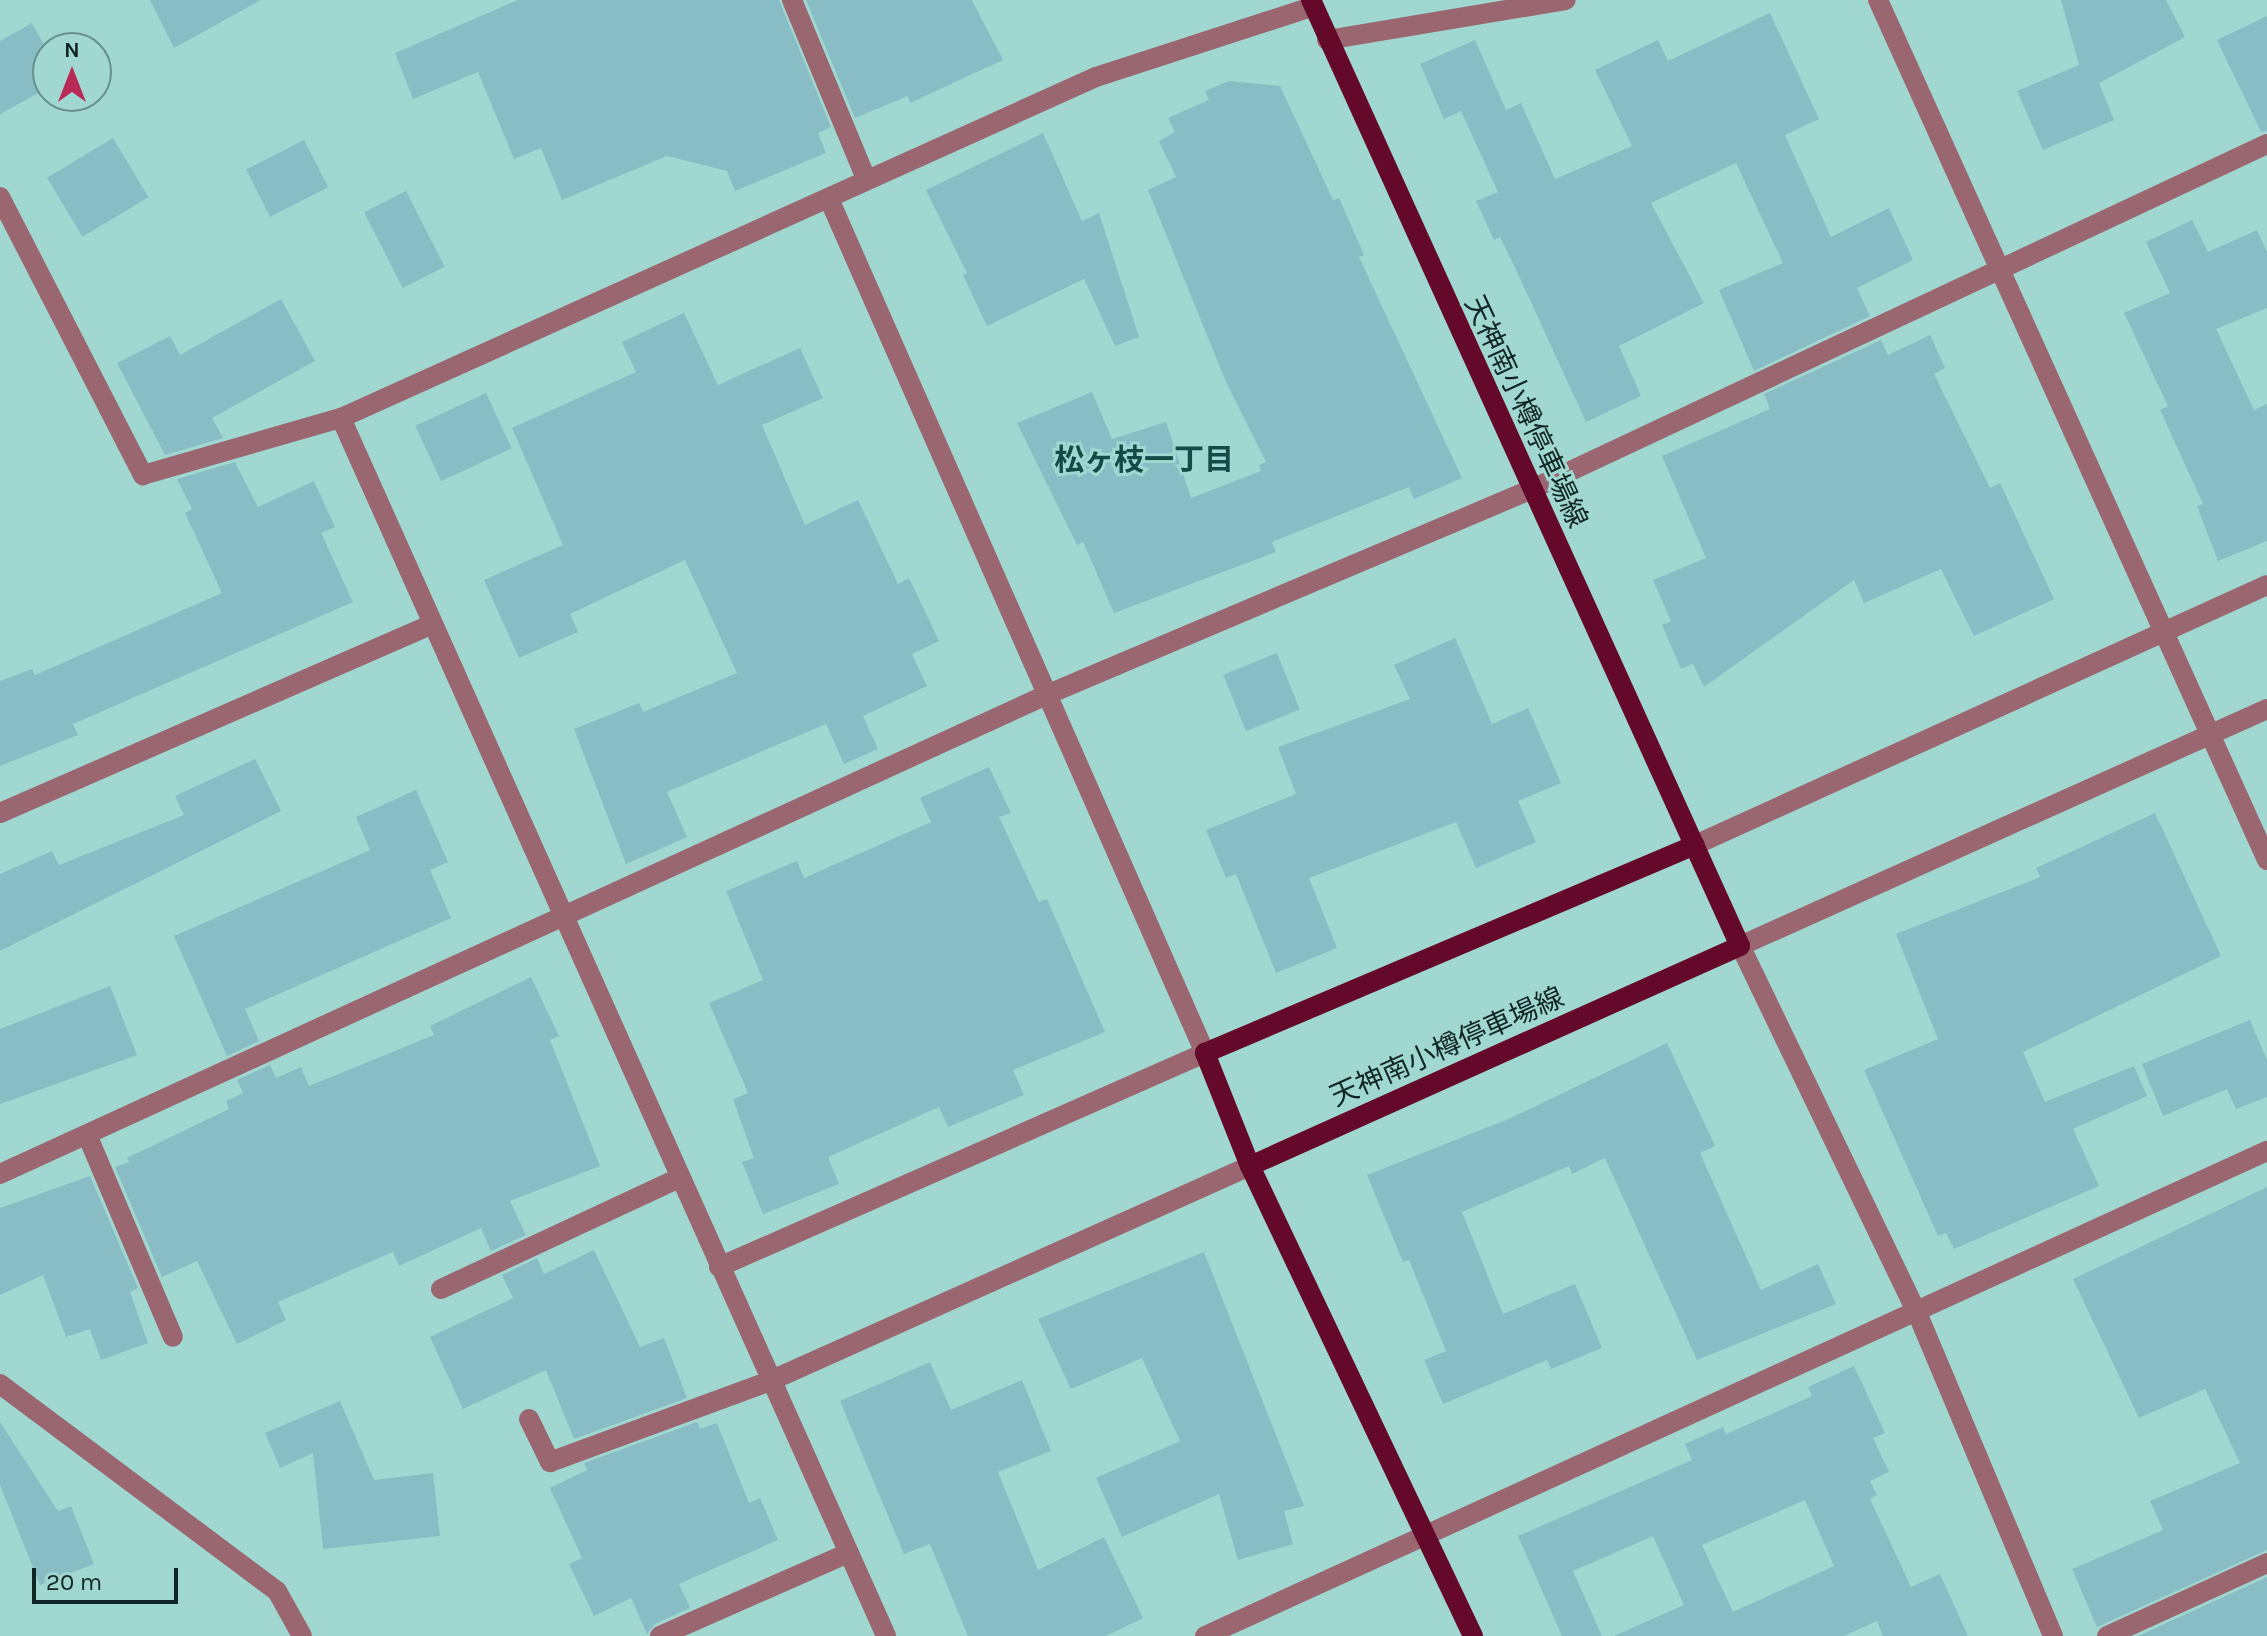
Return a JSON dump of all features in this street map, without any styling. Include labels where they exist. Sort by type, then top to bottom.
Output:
[{"type":"main road","name":"天神南小樽停車場線","points":[[1250,1166],[1740,946],[1530,490],[1313,3]]},
{"type":"main road","points":[[1473,1636],[1429,1533],[1250,1166],[1205,1053],[1695,845]]},
{"type":"street","points":[[792,0],[866,179]]},
{"type":"street","points":[[1327,40],[1566,0]]},
{"type":"street","points":[[1878,0],[2267,860]]},
{"type":"street","points":[[0,197],[143,475],[341,418],[1096,77],[1313,3]]},
{"type":"street","points":[[0,1174],[88,1137],[561,914],[1044,696],[1530,490],[2267,144]]},
{"type":"street","points":[[719,1267],[1205,1053],[1044,696],[829,199]]},
{"type":"street","points":[[341,418],[886,1636]]},
{"type":"street","points":[[1695,845],[2163,628],[2267,585]]},
{"type":"street","points":[[0,813],[432,624]]},
{"type":"street","points":[[2053,1636],[1917,1313],[1740,946],[2211,737],[2267,709]]},
{"type":"street","points":[[88,1137],[173,1337]]},
{"type":"street","points":[[1205,1636],[2267,1151]]},
{"type":"street","points":[[529,1419],[550,1462],[770,1381],[1250,1166]]},
{"type":"street","points":[[441,1289],[679,1178]]},
{"type":"street","points":[[0,1384],[277,1591],[302,1636]]},
{"type":"street","points":[[660,1636],[848,1553]]},
{"type":"street","points":[[2107,1636],[2267,1563]]},
{"type":"building","points":[[150,0],[261,0],[174,48]]},
{"type":"building","points":[[518,0],[779,0],[831,127],[818,133],[826,153],[735,191],[727,171],[667,156],[562,200],[541,148],[514,159],[478,72],[413,99],[395,53]]},
{"type":"building","points":[[806,0],[972,0],[1003,60],[910,103],[908,96],[855,118]]},
{"type":"building","points":[[2061,0],[2166,0],[2185,37],[2099,83],[2114,120],[2043,150],[2017,91],[2079,65]]},
{"type":"building","points":[[1770,13],[1819,119],[1785,135],[1831,237],[1889,208],[1913,260],[1857,288],[1870,316],[1754,371],[1719,290],[1783,263],[1736,163],[1651,203],[1704,303],[1619,346],[1641,396],[1586,422],[1500,237],[1494,240],[1476,201],[1498,192],[1461,111],[1444,119],[1420,64],[1475,40],[1506,110],[1521,103],[1555,179],[1632,146],[1595,70],[1658,40],[1668,61]]},
{"type":"building","points":[[2267,16],[2267,131],[2261,132],[2217,40]]},
{"type":"building","points":[[32,23],[37,32],[32,32],[32,97],[0,114],[0,41]]},
{"type":"building","points":[[1229,81],[1280,86],[1333,200],[1339,198],[1364,255],[1359,257],[1462,478],[1414,499],[1409,487],[1272,542],[1276,552],[1114,613],[1083,542],[1077,545],[1017,423],[1092,392],[1112,439],[1166,422],[1191,498],[1261,471],[1259,465],[1266,462],[1226,382],[1148,190],[1176,177],[1159,141],[1175,132],[1168,118],[1209,100],[1205,91]]},
{"type":"building","points":[[1043,133],[1082,221],[1099,213],[1139,337],[1115,346],[1084,279],[987,326],[963,275],[967,273],[926,190]]},
{"type":"building","points":[[113,138],[149,197],[83,237],[47,178]]},
{"type":"building","points":[[304,140],[328,187],[270,217],[246,170]]},
{"type":"building","points":[[406,191],[445,267],[403,288],[364,212]]},
{"type":"building","points":[[2192,220],[2208,252],[2257,230],[2267,252],[2267,308],[2216,329],[2254,410],[2267,404],[2267,541],[2218,561],[2197,506],[2203,504],[2160,410],[2168,406],[2124,313],[2170,293],[2146,242]]},
{"type":"building","points":[[281,299],[315,361],[212,418],[223,438],[165,455],[117,363],[170,336],[180,355]]},
{"type":"building","points":[[684,313],[718,385],[800,348],[823,398],[762,425],[805,525],[858,500],[898,584],[909,578],[939,641],[912,654],[927,686],[863,716],[878,749],[844,764],[826,724],[667,792],[687,837],[626,864],[574,729],[639,703],[643,712],[737,673],[685,560],[570,614],[578,632],[519,658],[484,580],[563,545],[512,428],[636,372],[622,342]]},
{"type":"building","points":[[1930,335],[1945,368],[1934,374],[1990,488],[2000,483],[2054,599],[1974,636],[1941,569],[1864,603],[1854,580],[1704,687],[1693,664],[1681,669],[1662,625],[1671,621],[1653,580],[1706,558],[1662,456],[1770,409],[1764,394],[1881,340],[1888,355]]},
{"type":"building","points":[[486,393],[512,448],[441,481],[415,426]]},
{"type":"building","points":[[235,462],[258,507],[314,481],[335,527],[321,533],[353,602],[73,724],[78,735],[0,766],[0,681],[32,669],[35,675],[222,593],[185,513],[192,509],[177,479]]},
{"type":"building","points":[[1455,638],[1492,724],[1528,708],[1561,783],[1518,801],[1536,842],[1476,868],[1456,822],[1309,878],[1337,948],[1276,973],[1236,874],[1226,878],[1206,830],[1296,794],[1278,747],[1410,699],[1394,665]]},
{"type":"building","points":[[1277,653],[1300,710],[1246,731],[1223,675]]},
{"type":"building","points":[[255,759],[281,811],[0,951],[0,874],[52,851],[59,865],[184,815],[175,796]]},
{"type":"building","points":[[989,767],[1011,813],[999,817],[1039,902],[1047,899],[1105,1032],[1013,1070],[1024,1095],[948,1127],[939,1107],[828,1157],[839,1184],[763,1214],[742,1162],[754,1158],[733,1099],[748,1093],[709,1003],[763,980],[726,891],[797,861],[804,878],[931,822],[920,798]]},
{"type":"building","points":[[416,790],[448,862],[430,870],[451,918],[245,1009],[259,1041],[227,1056],[174,936],[370,850],[356,817]]},
{"type":"building","points":[[2155,813],[2221,956],[2023,1052],[2045,1102],[2134,1066],[2147,1096],[2073,1129],[2099,1186],[1954,1249],[1946,1233],[1938,1236],[1864,1070],[1938,1039],[1896,934],[2040,877],[2036,868]]},
{"type":"building","points":[[531,977],[559,1036],[550,1040],[600,1166],[510,1201],[526,1235],[491,1251],[481,1228],[399,1266],[393,1252],[278,1302],[286,1320],[237,1344],[197,1261],[162,1277],[115,1167],[129,1162],[127,1158],[229,1109],[226,1101],[243,1093],[237,1080],[270,1065],[276,1078],[301,1067],[309,1086],[434,1035],[430,1026]]},
{"type":"building","points":[[110,986],[137,1055],[0,1104],[0,1029]]},
{"type":"building","points":[[2250,1020],[2267,1060],[2267,1097],[2236,1109],[2227,1089],[2163,1116],[2142,1064]]},
{"type":"building","points":[[1667,1043],[1715,1146],[1700,1153],[1761,1290],[1818,1264],[1836,1304],[1697,1360],[1605,1158],[1572,1174],[1569,1166],[1462,1212],[1503,1314],[1575,1284],[1602,1348],[1551,1369],[1547,1360],[1443,1404],[1424,1360],[1446,1351],[1409,1260],[1403,1262],[1367,1175],[1511,1118]]},
{"type":"building","points":[[90,1176],[138,1288],[130,1292],[148,1343],[101,1360],[90,1329],[66,1337],[43,1275],[0,1295],[0,1208]]},
{"type":"building","points":[[2267,1187],[2267,1550],[2097,1627],[2072,1569],[2163,1530],[2150,1501],[2240,1463],[2205,1389],[2139,1418],[2073,1279]]},
{"type":"building","points":[[594,1250],[640,1347],[664,1338],[687,1398],[574,1439],[546,1370],[463,1409],[430,1337],[513,1298],[502,1275],[537,1258],[544,1274]]},
{"type":"building","points":[[1204,1252],[1304,1506],[1284,1511],[1293,1544],[1238,1560],[1219,1494],[1122,1537],[1096,1478],[1180,1441],[1142,1358],[1071,1389],[1038,1319]]},
{"type":"building","points":[[930,1362],[951,1410],[1022,1380],[1051,1451],[998,1472],[1038,1570],[1104,1537],[1143,1618],[1106,1636],[968,1636],[930,1544],[904,1554],[840,1401]]},
{"type":"building","points":[[1854,1366],[1885,1433],[1873,1438],[1889,1472],[1870,1481],[1877,1495],[1870,1499],[1911,1587],[1940,1574],[1968,1636],[1883,1636],[1877,1621],[1844,1636],[1614,1636],[1684,1605],[1653,1536],[1573,1571],[1602,1636],[1562,1636],[1518,1536],[1692,1460],[1685,1444],[1723,1427],[1726,1434],[1812,1396],[1808,1387]],"holes":[[[1805,1500],[1834,1566],[1733,1612],[1702,1545]]]},
{"type":"building","points":[[340,1401],[374,1480],[433,1473],[440,1536],[323,1549],[313,1453],[280,1468],[265,1433]]},
{"type":"building","points":[[0,1422],[58,1511],[71,1506],[94,1564],[40,1585],[0,1485]]},
{"type":"building","points":[[697,1422],[700,1429],[717,1423],[749,1503],[760,1498],[778,1540],[679,1584],[690,1608],[655,1624],[647,1634],[631,1598],[594,1616],[569,1564],[582,1558],[550,1488],[587,1470],[584,1463]]},
{"type":"building","points":[[2267,1577],[2267,1636],[2138,1636]]},
{"type":"district","name":"松ヶ枝一丁目","points":[[1144,460]]}]
